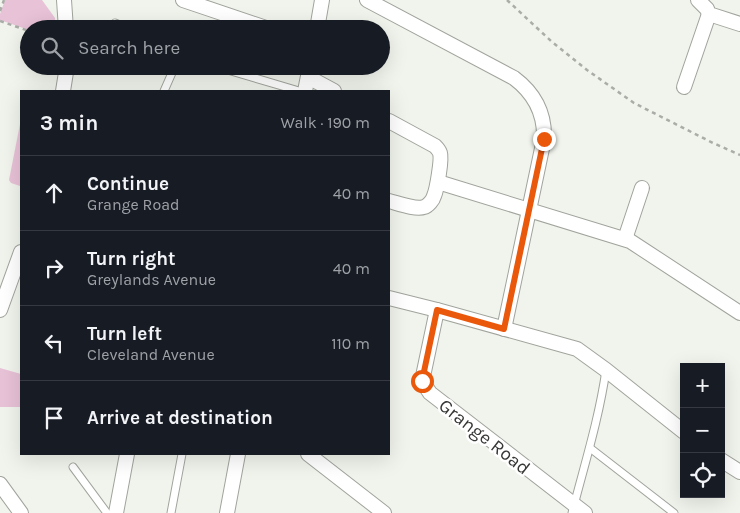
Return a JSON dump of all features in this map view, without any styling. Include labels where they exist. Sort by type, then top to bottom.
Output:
[{"type":"street","points":[[64,0],[65,20]]},
{"type":"street","points":[[183,0],[242,20]]},
{"type":"street","points":[[319,20],[322,0]]},
{"type":"street","points":[[367,0],[514,78],[524,85],[537,104],[544,128],[544,139],[504,329]]},
{"type":"street","points":[[684,87],[709,14],[707,9],[698,0]]},
{"type":"street","points":[[709,14],[740,24]]},
{"type":"street","points":[[63,90],[66,75]]},
{"type":"street","points":[[305,90],[308,75]]},
{"type":"street","points":[[313,75],[333,90]]},
{"type":"street","points":[[390,122],[435,146],[440,152],[441,158],[438,182],[434,196],[429,204],[424,208],[390,201]]},
{"type":"street","points":[[438,182],[630,241],[739,308]]},
{"type":"street","points":[[625,239],[642,188]]},
{"type":"street","points":[[0,310],[20,255]]},
{"type":"street","points":[[390,298],[577,349],[680,429]]},
{"type":"street","name":"Grange Road","points":[[437,310],[422,381],[430,393],[577,510]]},
{"type":"street","points":[[116,513],[127,455]]},
{"type":"street","points":[[227,513],[238,455]]},
{"type":"street","points":[[309,455],[384,513]]},
{"type":"street","points":[[725,463],[740,472]]},
{"type":"street","points":[[0,484],[21,513]]},
{"type":"lane","points":[[164,90],[171,75]]},
{"type":"lane","points":[[245,75],[296,90]]},
{"type":"lane","points":[[577,510],[606,370]]},
{"type":"lane","points":[[590,448],[674,513]]},
{"type":"lane","points":[[171,513],[182,455]]},
{"type":"lane","points":[[73,467],[107,513]]},
{"type":"path","points":[[0,10],[4,0]]},
{"type":"path","points":[[507,0],[551,42],[634,103],[740,155]]},
{"type":"path","points":[[0,21],[20,28]]},
{"type":"shaded area","points":[[5,0],[42,0],[55,20],[20,20],[20,27],[0,20]]},
{"type":"shaded area","points":[[20,124],[20,186],[11,183],[9,180]]},
{"type":"shaded area","points":[[0,368],[20,374],[20,407],[0,407]]},
{"type":"route","points":[[422,381],[437,310],[504,329],[544,139]]}]
